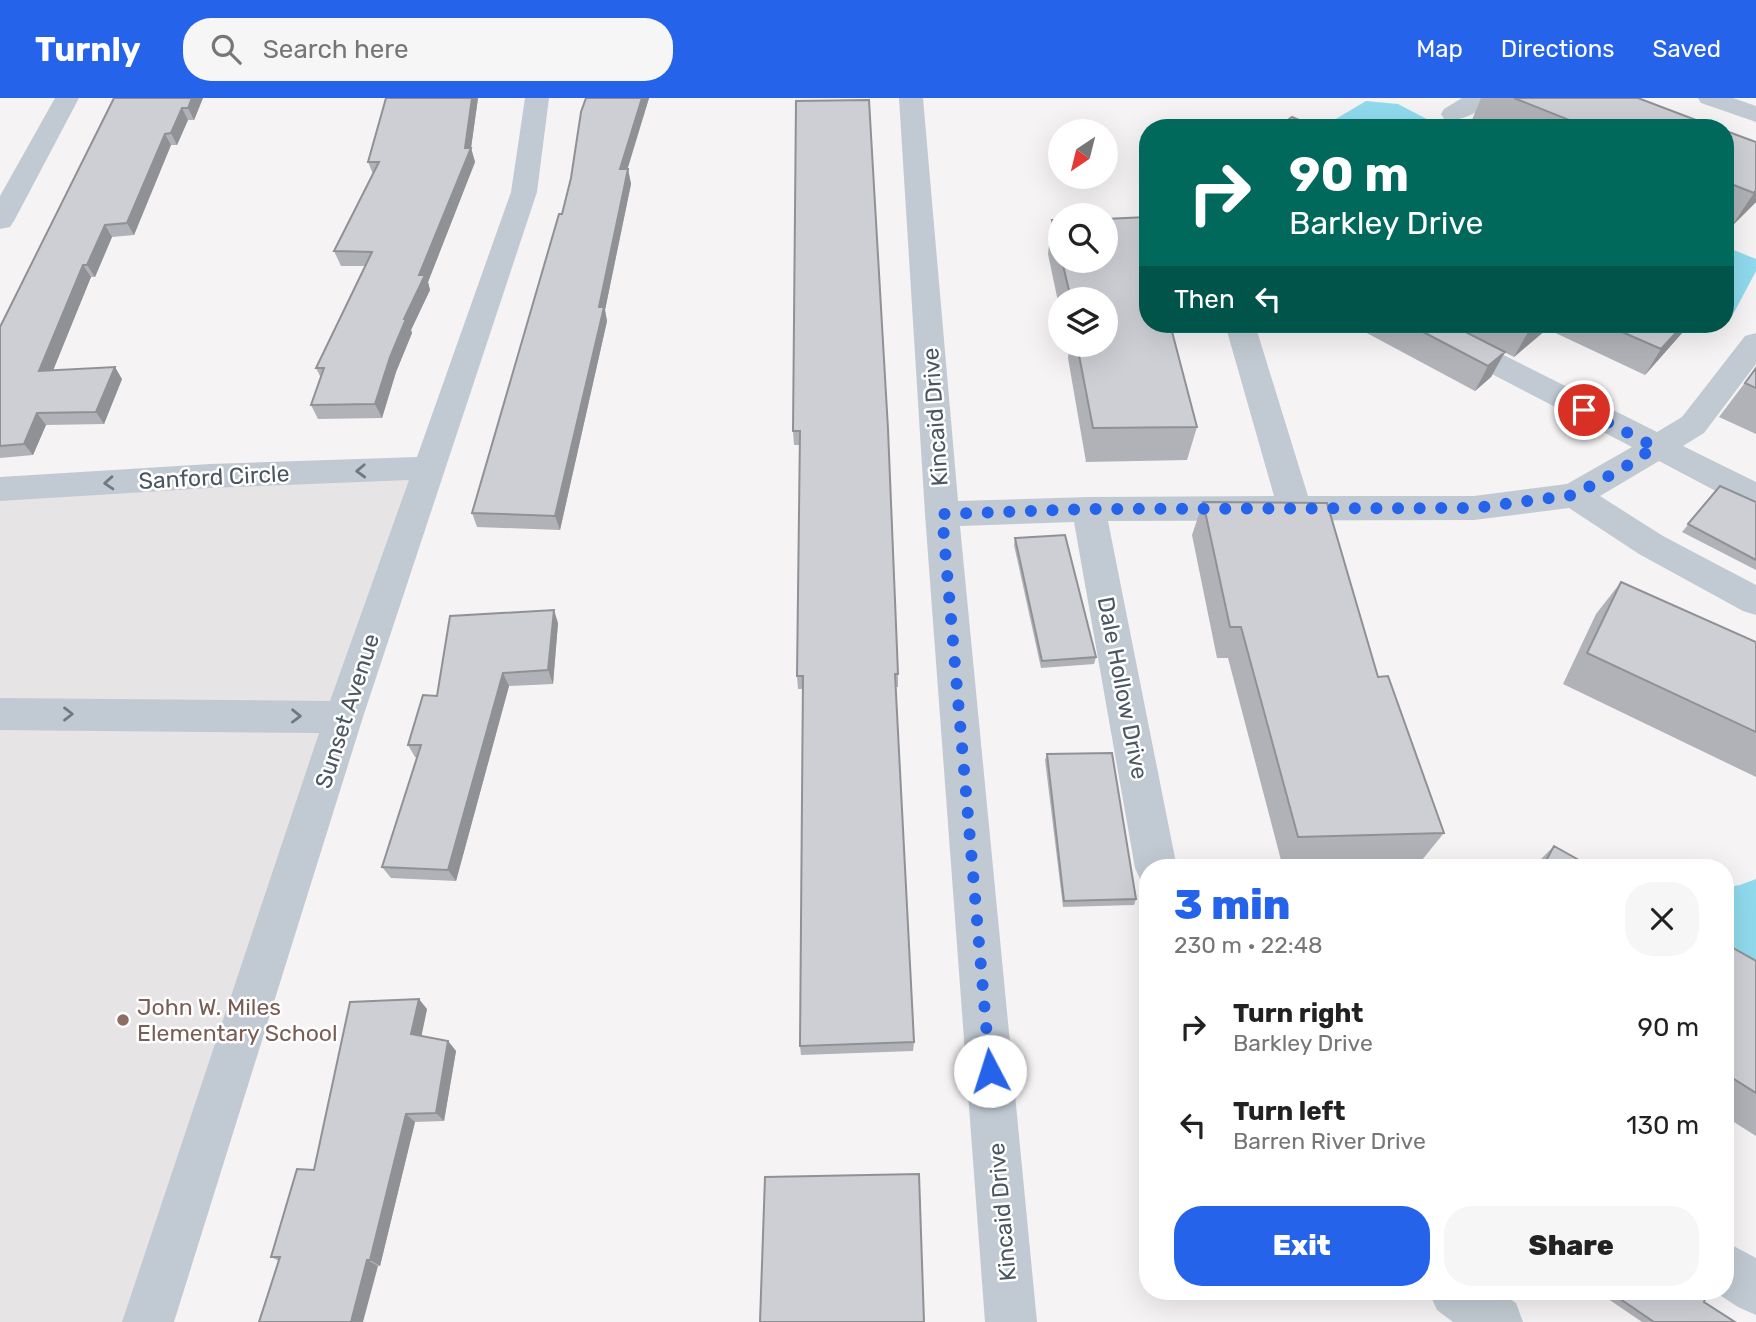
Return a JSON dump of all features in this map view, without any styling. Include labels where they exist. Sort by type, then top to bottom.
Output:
[{"type":"street","points":[[0,221],[67,98]]},
{"type":"street","name":"Sunset Avenue","points":[[148,1322],[344,717],[524,192],[537,98]]},
{"type":"street","name":"Kincaid Drive","points":[[911,98],[942,514],[1011,1322]]},
{"type":"street","points":[[1453,114],[1480,98]]},
{"type":"street","points":[[1710,98],[1756,115]]},
{"type":"street","points":[[1243,333],[1295,509]]},
{"type":"street","points":[[1436,333],[1756,497]]},
{"type":"street","points":[[942,514],[1089,509],[1474,508],[1574,495],[1693,425],[1756,342]]},
{"type":"street","name":"Sanford Circle","points":[[0,489],[210,476],[429,468]]},
{"type":"street","points":[[1574,495],[1651,545],[1756,601]]},
{"type":"street","name":"Dale Hollow Drive","points":[[1089,509],[1154,859]]},
{"type":"street","points":[[0,714],[344,717]]},
{"type":"street","points":[[1734,1274],[1756,1289]]},
{"type":"street","points":[[1466,1300],[1497,1322]]},
{"type":"shaded area","name":"John W. Miles Elementary School","points":[[429,468],[148,1322],[0,1322],[0,489]]},
{"type":"water","points":[[1366,101],[1398,104],[1427,119],[1336,119]]},
{"type":"water","points":[[1734,250],[1756,259],[1756,271],[1734,313]]},
{"type":"water","points":[[1756,879],[1756,970],[1734,956],[1734,886]]},
{"type":"building","points":[[114,98],[192,98],[188,108],[182,108],[171,133],[165,134],[127,223],[105,225],[87,265],[83,265],[39,371],[115,367],[96,412],[37,413],[24,444],[0,446],[0,327]]},
{"type":"building","points":[[386,98],[472,98],[465,148],[471,148],[419,275],[425,275],[404,319],[375,404],[311,405],[324,368],[316,368],[372,252],[334,251],[379,162],[368,162]]},
{"type":"building","points":[[586,98],[642,98],[620,169],[628,169],[599,307],[604,307],[555,516],[472,513],[559,214],[562,214]]},
{"type":"building","points":[[1514,98],[1638,98],[1693,119],[1566,119]]},
{"type":"building","points":[[869,100],[888,429],[898,674],[895,674],[914,1042],[800,1046],[803,676],[797,676],[800,431],[793,431],[796,101]]},
{"type":"building","points":[[1734,134],[1756,142],[1754,193],[1734,185]]},
{"type":"building","points":[[1139,217],[1139,333],[1172,333],[1197,427],[1093,428],[1079,357],[1118,357],[1118,287],[1068,287],[1065,273],[1118,273],[1118,218]]},
{"type":"building","points":[[1425,333],[1468,333],[1505,352],[1488,366]]},
{"type":"building","points":[[1625,333],[1676,333],[1661,349]]},
{"type":"building","points":[[1756,368],[1756,388],[1745,383]]},
{"type":"building","points":[[1720,486],[1756,502],[1756,560],[1688,524]]},
{"type":"building","points":[[1203,502],[1327,503],[1378,677],[1388,676],[1444,833],[1298,837],[1241,627],[1230,627]]},
{"type":"building","points":[[1065,535],[1096,657],[1042,661],[1015,538]]},
{"type":"building","points":[[1621,582],[1756,642],[1756,732],[1587,653]]},
{"type":"building","points":[[554,610],[548,670],[503,673],[448,870],[382,867],[421,745],[408,745],[423,695],[437,696],[450,616]]},
{"type":"building","points":[[1112,753],[1136,899],[1064,901],[1047,754]]},
{"type":"building","points":[[1554,846],[1577,859],[1547,859]]},
{"type":"building","points":[[1734,949],[1756,961],[1756,1093],[1734,1079]]},
{"type":"building","points":[[419,999],[411,1034],[448,1041],[436,1113],[406,1114],[370,1260],[367,1260],[351,1322],[259,1322],[280,1257],[271,1257],[297,1169],[314,1170],[350,1002]]},
{"type":"building","points":[[919,1174],[924,1322],[760,1322],[765,1177]]},
{"type":"building","points":[[1622,1300],[1705,1300],[1735,1322],[1654,1322]]},
{"type":"place","name":"John W. Miles Elementary School","points":[[123,1020]]},
{"type":"route","points":[[990,1071],[942,514],[1089,509],[1474,508],[1574,495],[1655,447],[1584,410]]}]
